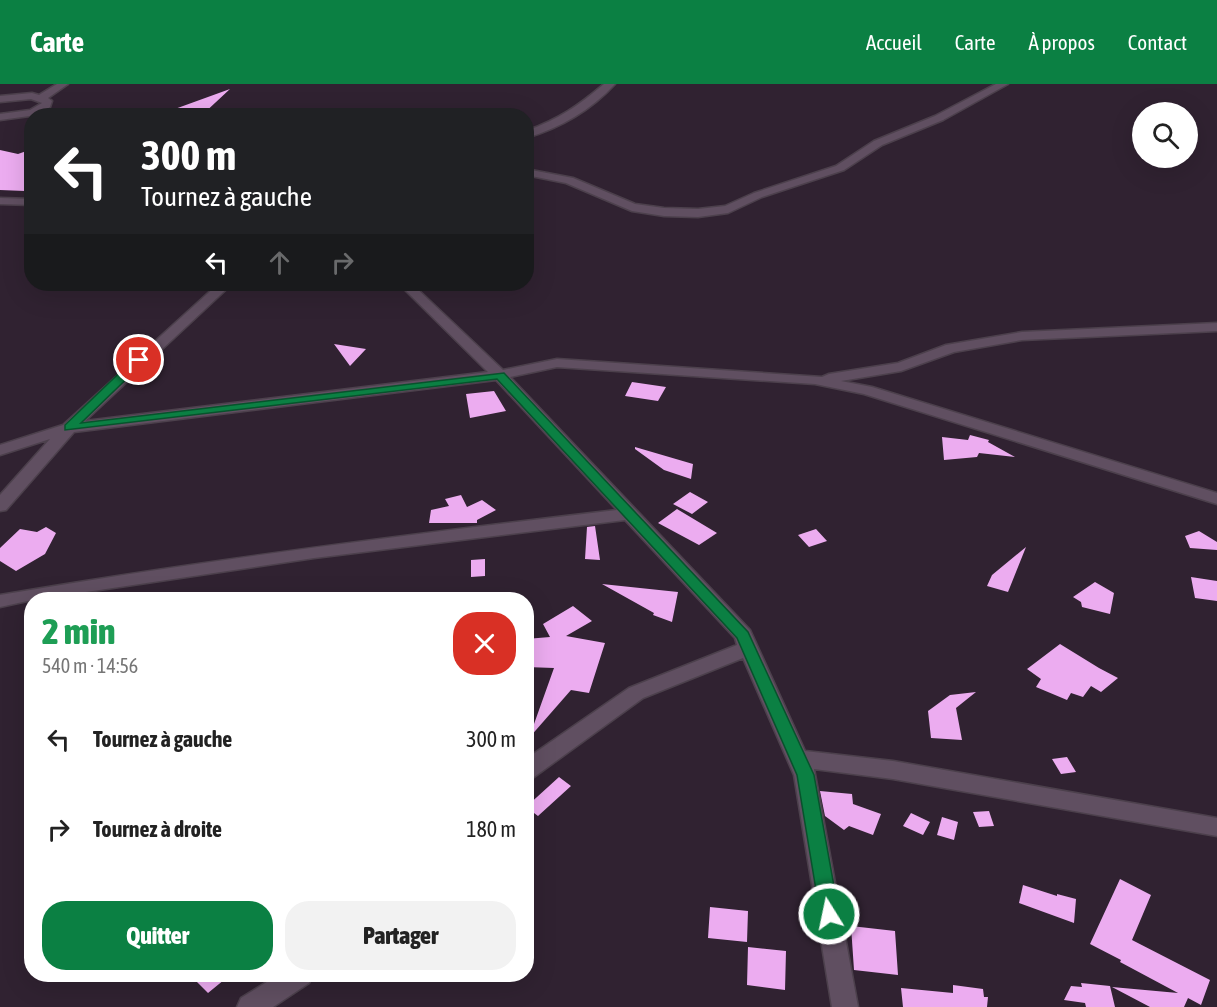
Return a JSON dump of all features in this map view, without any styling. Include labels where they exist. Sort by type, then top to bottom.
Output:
[{"type":"street","points":[[41,98],[63,84]]},
{"type":"street","points":[[534,132],[555,124],[580,110],[610,84]]},
{"type":"street","points":[[534,173],[569,180],[632,207],[664,212],[698,213],[728,209],[769,191],[840,168],[878,143],[939,118],[1003,84]]},
{"type":"street","points":[[0,99],[20,96],[41,98],[47,101],[47,105],[43,108]]},
{"type":"street","points":[[0,118],[24,115]]},
{"type":"street","points":[[0,201],[24,202]]},
{"type":"street","points":[[0,506],[69,428],[139,360],[217,291]]},
{"type":"street","points":[[412,291],[500,375],[743,635],[806,775],[845,1007]]},
{"type":"street","points":[[815,380],[901,368],[951,348],[1022,336],[1217,327]]},
{"type":"street","points":[[0,450],[69,428],[500,375],[557,363],[815,380],[867,390],[1217,499]]},
{"type":"street","points":[[49,592],[125,578],[371,545],[630,514]]},
{"type":"street","points":[[0,601],[24,597]]},
{"type":"street","points":[[534,764],[636,693],[749,648]]},
{"type":"street","points":[[799,759],[893,770],[1217,827]]},
{"type":"street","points":[[250,1007],[289,982]]},
{"type":"building","points":[[230,89],[210,108],[178,108]]},
{"type":"building","points":[[0,150],[18,154],[24,152],[24,191],[0,190]]},
{"type":"building","points":[[334,344],[366,349],[350,366]]},
{"type":"building","points":[[632,382],[666,387],[658,401],[625,396]]},
{"type":"building","points":[[494,391],[506,411],[470,418],[466,394]]},
{"type":"building","points":[[970,435],[989,440],[988,442],[1015,457],[979,453],[977,457],[944,460],[942,437],[968,440]]},
{"type":"building","points":[[635,447],[693,464],[691,479],[664,470]]},
{"type":"building","points":[[690,492],[708,502],[692,514],[673,504]]},
{"type":"building","points":[[461,495],[467,507],[482,500],[496,510],[477,520],[477,523],[429,523],[431,510],[449,506],[445,499]]},
{"type":"building","points":[[677,509],[717,533],[699,545],[658,523]]},
{"type":"building","points":[[595,526],[600,560],[585,559],[587,527]]},
{"type":"building","points":[[46,527],[56,533],[45,554],[16,571],[0,561],[0,548],[20,529],[37,532]]},
{"type":"building","points":[[816,529],[827,541],[809,547],[798,535]]},
{"type":"building","points":[[1199,531],[1217,542],[1217,550],[1190,548],[1185,536]]},
{"type":"building","points":[[1026,547],[1008,592],[987,586],[992,575]]},
{"type":"building","points":[[485,559],[485,576],[471,577],[471,560]]},
{"type":"building","points":[[1191,577],[1217,581],[1217,601],[1195,598]]},
{"type":"building","points":[[1095,582],[1114,593],[1110,614],[1082,607],[1081,602],[1073,597]]},
{"type":"building","points":[[602,584],[678,592],[672,622],[653,615],[654,613]]},
{"type":"building","points":[[573,606],[592,621],[566,636],[605,643],[589,693],[571,690],[534,732],[534,724],[554,668],[534,667],[534,638],[550,637],[543,624]]},
{"type":"building","points":[[1060,644],[1118,678],[1101,692],[1091,686],[1083,697],[1071,693],[1067,700],[1036,687],[1041,679],[1027,669]]},
{"type":"building","points":[[976,692],[956,708],[962,740],[931,738],[928,711],[950,695]]},
{"type":"building","points":[[1067,757],[1076,772],[1061,774],[1052,759]]},
{"type":"building","points":[[559,777],[571,786],[538,816],[534,813],[534,800]]},
{"type":"building","points":[[820,791],[852,794],[853,804],[881,814],[873,835],[849,826],[844,830],[825,816]]},
{"type":"building","points":[[989,811],[994,826],[979,827],[973,812]]},
{"type":"building","points":[[911,813],[930,822],[923,835],[903,826]]},
{"type":"building","points":[[942,817],[958,822],[954,840],[937,835]]},
{"type":"building","points":[[1120,879],[1151,895],[1132,940],[1210,980],[1201,1005],[1188,998],[1184,1007],[1150,1007],[1112,987],[1178,993],[1090,944]]},
{"type":"building","points":[[1023,885],[1057,896],[1057,894],[1076,899],[1074,923],[1019,903]]},
{"type":"building","points":[[710,907],[748,911],[747,942],[708,938]]},
{"type":"building","points":[[851,926],[895,931],[898,975],[854,970]]},
{"type":"building","points":[[748,947],[786,951],[785,990],[747,985]]},
{"type":"building","points":[[197,982],[221,982],[208,993]]},
{"type":"building","points":[[1081,983],[1110,986],[1115,1007],[1086,1007],[1085,1003],[1064,1000],[1071,986],[1082,987]]},
{"type":"building","points":[[953,985],[983,989],[984,997],[988,997],[987,1007],[903,1007],[901,988],[953,993]]},
{"type":"route","points":[[139,360],[69,428],[500,375],[743,635],[806,775],[829,914]]}]
